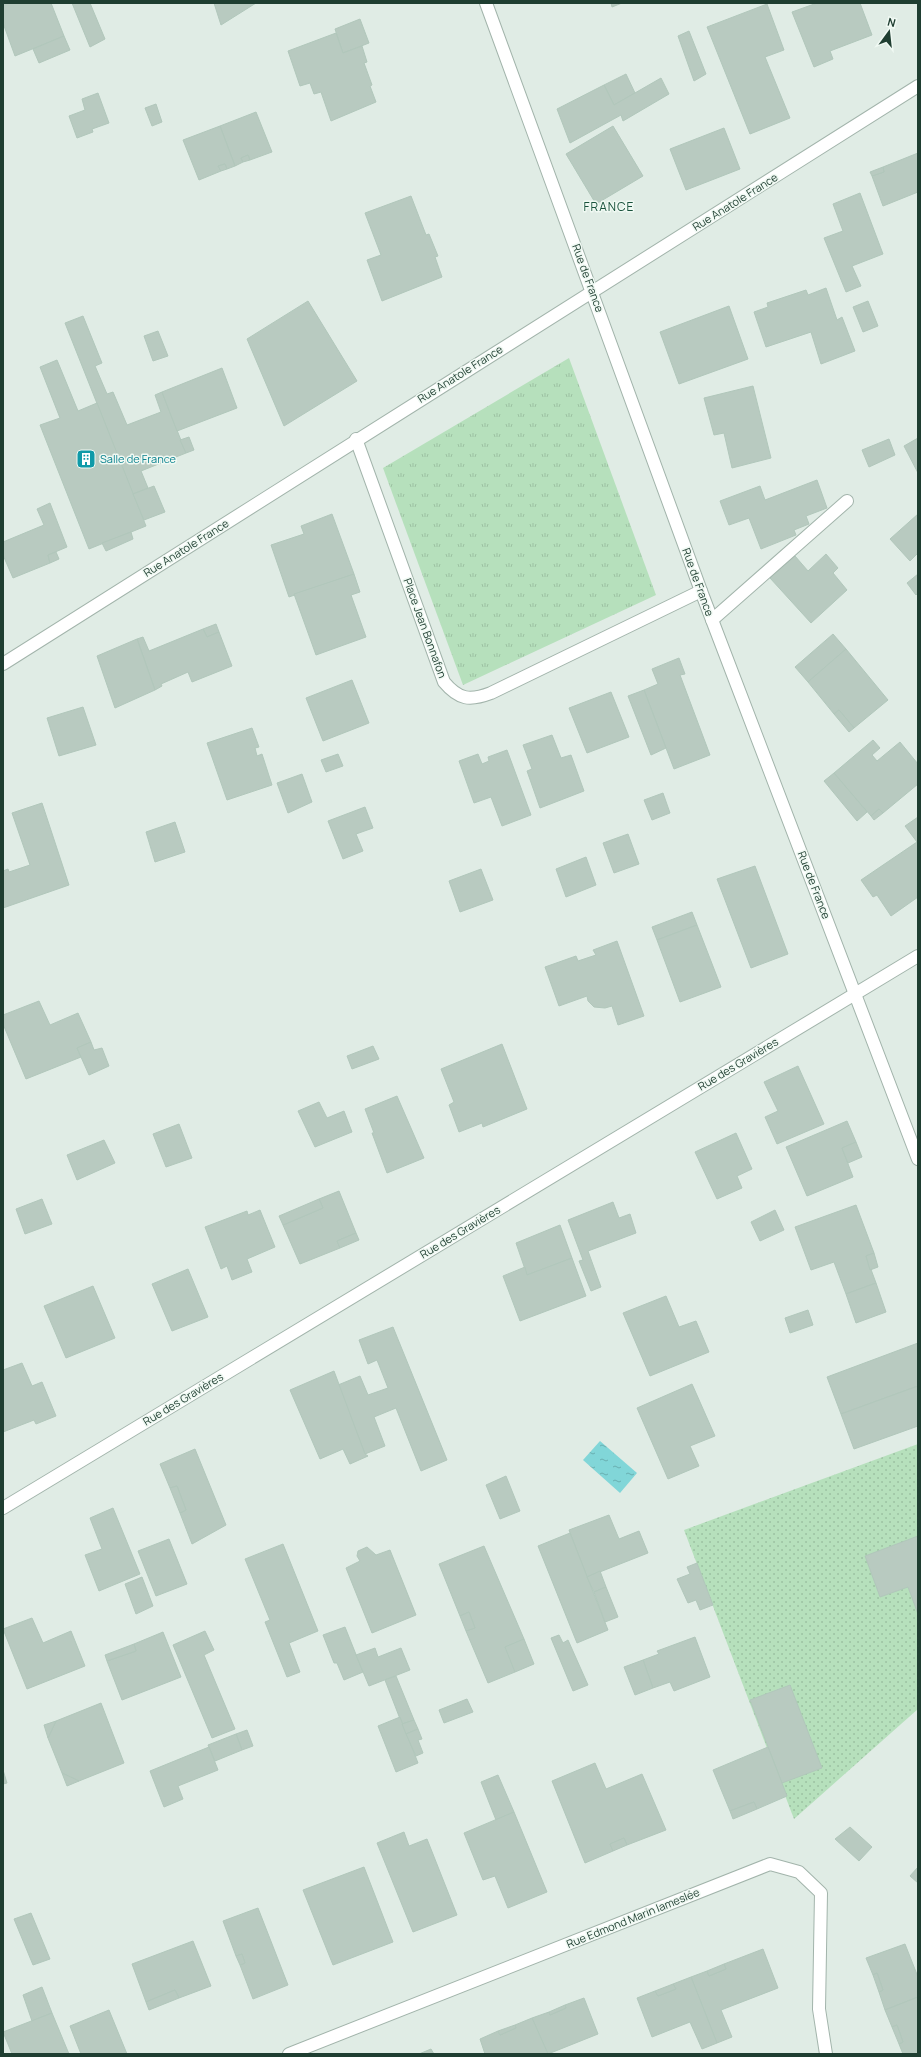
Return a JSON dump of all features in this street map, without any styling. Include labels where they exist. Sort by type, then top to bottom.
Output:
[{"type":"street","name":"Rue de France","points":[[486,3],[593,291],[701,591],[918,1158]]},
{"type":"street","name":"Rue Anatole France","points":[[3,664],[356,439],[918,86]]},
{"type":"street","name":"Place Jean Bonnafon","points":[[356,439],[444,682],[454,694],[464,697],[479,697],[491,693],[701,591]]},
{"type":"street","points":[[712,620],[847,501]]},
{"type":"street","name":"Rue des Gravières","points":[[3,1508],[918,956]]},
{"type":"street","name":"Rue Edmond Marin lameslée","points":[[289,2054],[770,1864],[799,1872],[821,1893],[819,2009],[826,2054]]},
{"type":"green space","points":[[569,358],[656,595],[463,685],[383,468]]},
{"type":"green space","points":[[918,1444],[918,1709],[794,1819],[684,1530]]},
{"type":"water","points":[[600,1441],[637,1473],[620,1493],[583,1460]]},
{"type":"building","points":[[3,3],[51,3],[64,36],[15,56],[3,23]]},
{"type":"building","points":[[72,3],[90,3],[105,39],[90,47]]},
{"type":"building","points":[[214,3],[256,3],[221,25]]},
{"type":"building","points":[[611,3],[622,3],[612,7]]},
{"type":"building","points":[[817,3],[860,3],[872,35],[830,51],[833,59],[814,67],[792,12]]},
{"type":"building","points":[[767,4],[784,50],[765,57],[790,118],[750,134],[707,27]]},
{"type":"building","points":[[360,19],[369,43],[343,53],[335,29]]},
{"type":"building","points":[[689,31],[706,74],[694,81],[678,36]]},
{"type":"building","points":[[336,33],[343,53],[362,46],[367,62],[364,63],[376,102],[331,121],[321,92],[314,94],[310,83],[300,86],[288,51]]},
{"type":"building","points":[[64,36],[70,50],[39,63],[33,49]]},
{"type":"building","points":[[626,74],[635,93],[614,105],[604,85]]},
{"type":"building","points":[[661,78],[669,94],[623,121],[621,115],[570,143],[557,109],[604,85],[614,105]]},
{"type":"building","points":[[98,93],[109,123],[92,129],[93,132],[77,138],[69,116],[85,110],[82,99]]},
{"type":"building","points":[[156,104],[162,122],[152,126],[145,108]]},
{"type":"building","points":[[256,112],[272,152],[250,160],[248,155],[241,158],[243,162],[235,166],[220,126]]},
{"type":"building","points":[[220,126],[235,166],[227,169],[225,164],[218,166],[221,171],[199,180],[183,140]]},
{"type":"building","points":[[613,126],[643,176],[596,204],[566,154]]},
{"type":"building","points":[[724,128],[740,169],[686,190],[670,149]]},
{"type":"building","points":[[918,153],[918,192],[883,206],[872,176],[884,172],[883,167]]},
{"type":"building","points":[[248,155],[250,160],[243,162],[241,158]]},
{"type":"building","points":[[225,164],[227,169],[221,171],[218,166]]},
{"type":"building","points":[[883,167],[884,172],[872,176],[870,172]]},
{"type":"building","points":[[860,193],[883,254],[852,266],[861,286],[846,292],[824,238],[843,231],[833,204]]},
{"type":"building","points":[[411,196],[426,235],[429,234],[438,256],[435,257],[442,277],[382,301],[367,260],[381,255],[365,213]]},
{"type":"building","points":[[826,288],[837,320],[842,317],[855,351],[821,364],[811,332],[766,347],[754,312],[768,307],[767,303],[806,290],[808,295]]},
{"type":"building","points":[[308,301],[357,381],[284,426],[247,339]]},
{"type":"building","points":[[868,301],[878,326],[863,332],[853,307]]},
{"type":"building","points":[[729,306],[748,359],[679,384],[660,332]]},
{"type":"building","points":[[83,316],[102,363],[95,366],[107,394],[113,392],[127,425],[161,412],[155,395],[162,392],[186,453],[141,471],[148,488],[133,494],[65,323]]},
{"type":"building","points":[[158,331],[168,356],[153,361],[144,336]]},
{"type":"building","name":"Salle de France","points":[[57,360],[78,411],[97,403],[146,526],[89,549],[40,425],[60,418],[40,367]]},
{"type":"building","points":[[222,368],[237,408],[177,431],[162,392]]},
{"type":"building","points":[[753,386],[771,458],[732,468],[724,433],[714,435],[704,398]]},
{"type":"building","points":[[189,437],[194,450],[186,453],[180,440]]},
{"type":"building","points":[[918,438],[918,473],[904,446]]},
{"type":"building","points":[[889,439],[895,455],[869,467],[862,450]]},
{"type":"building","points":[[817,480],[827,508],[806,516],[809,524],[794,530],[796,535],[761,549],[749,518],[729,525],[720,501],[760,486],[765,500]]},
{"type":"building","points":[[154,486],[165,512],[144,520],[133,494]]},
{"type":"building","points":[[50,503],[67,547],[48,555],[50,563],[13,578],[3,555],[3,542],[44,525],[37,509]]},
{"type":"building","points":[[332,514],[354,574],[289,597],[271,545],[304,534],[301,526]]},
{"type":"building","points":[[918,514],[918,553],[910,561],[890,539]]},
{"type":"building","points":[[131,532],[133,539],[106,551],[102,543]]},
{"type":"building","points":[[56,552],[59,559],[50,563],[48,555]]},
{"type":"building","points":[[826,554],[838,568],[833,573],[847,590],[811,623],[770,578],[795,556],[808,571]]},
{"type":"building","points":[[354,574],[360,592],[351,595],[366,637],[316,655],[294,594]]},
{"type":"building","points":[[918,574],[918,593],[916,595],[907,583]]},
{"type":"building","points":[[216,624],[219,632],[207,637],[203,629]]},
{"type":"building","points":[[203,629],[207,637],[219,632],[232,666],[192,682],[188,672],[161,684],[162,686],[155,690],[137,639],[143,637],[149,651]]},
{"type":"building","points":[[833,634],[846,649],[808,682],[795,667]]},
{"type":"building","points":[[137,639],[155,690],[115,708],[97,656]]},
{"type":"building","points":[[846,649],[888,700],[854,728],[839,710],[834,714],[808,682]]},
{"type":"building","points":[[679,658],[685,674],[680,675],[710,755],[674,769],[644,690],[658,684],[652,669]]},
{"type":"building","points":[[352,680],[369,723],[323,741],[306,698]]},
{"type":"building","points":[[644,690],[666,748],[651,755],[628,696]]},
{"type":"building","points":[[611,692],[629,737],[587,753],[569,708]]},
{"type":"building","points":[[83,707],[96,745],[59,756],[47,718]]},
{"type":"building","points":[[839,710],[854,728],[849,732],[834,714]]},
{"type":"building","points":[[252,728],[259,747],[255,748],[257,756],[262,754],[272,785],[227,800],[207,743]]},
{"type":"building","points":[[552,735],[561,758],[571,755],[584,791],[540,808],[527,771],[532,769],[523,745]]},
{"type":"building","points":[[873,740],[880,748],[872,755],[877,761],[900,742],[918,764],[918,784],[883,813],[879,809],[871,816],[834,773]]},
{"type":"building","points":[[507,750],[531,815],[502,826],[491,797],[474,803],[459,761],[478,754],[482,764],[489,761],[488,757]]},
{"type":"building","points":[[338,754],[343,766],[326,772],[321,760]]},
{"type":"building","points":[[834,773],[867,812],[857,821],[824,781]]},
{"type":"building","points":[[302,774],[312,802],[288,813],[277,783]]},
{"type":"building","points":[[663,793],[670,813],[652,820],[644,800]]},
{"type":"building","points":[[42,803],[69,885],[3,908],[3,871],[8,869],[9,872],[30,865],[12,813]]},
{"type":"building","points":[[365,807],[373,828],[356,834],[363,851],[343,859],[328,821]]},
{"type":"building","points":[[879,809],[883,813],[874,820],[871,816]]},
{"type":"building","points":[[918,817],[918,897],[891,916],[877,895],[873,897],[861,880],[917,842],[905,826]]},
{"type":"building","points":[[175,822],[185,852],[155,862],[146,832]]},
{"type":"building","points":[[628,834],[639,864],[614,873],[603,843]]},
{"type":"building","points":[[586,857],[596,885],[566,897],[556,869]]},
{"type":"building","points":[[755,866],[788,954],[751,968],[717,879]]},
{"type":"building","points":[[481,869],[493,900],[460,912],[449,881]]},
{"type":"building","points":[[692,912],[697,925],[657,940],[652,927]]},
{"type":"building","points":[[697,925],[721,987],[680,1002],[657,940]]},
{"type":"building","points":[[617,941],[644,1016],[618,1025],[612,1006],[605,1008],[594,1007],[588,1001],[587,996],[559,1006],[545,967],[576,956],[578,961],[596,955],[593,950]]},
{"type":"building","points":[[39,1001],[50,1025],[78,1013],[91,1042],[77,1048],[81,1057],[26,1079],[3,1024],[3,1015]]},
{"type":"building","points":[[91,1042],[94,1050],[102,1048],[109,1066],[89,1075],[77,1048]]},
{"type":"building","points":[[502,1044],[527,1109],[483,1127],[482,1123],[459,1132],[449,1105],[454,1102],[441,1069]]},
{"type":"building","points":[[373,1046],[379,1059],[352,1069],[347,1056]]},
{"type":"building","points":[[798,1066],[824,1124],[777,1144],[765,1117],[778,1111],[764,1082]]},
{"type":"building","points":[[397,1096],[424,1158],[387,1173],[365,1109]]},
{"type":"building","points":[[319,1102],[327,1118],[344,1111],[352,1132],[315,1147],[298,1111]]},
{"type":"building","points":[[847,1121],[856,1142],[842,1148],[853,1177],[807,1196],[786,1147]]},
{"type":"building","points":[[179,1124],[192,1158],[166,1167],[153,1134]]},
{"type":"building","points":[[736,1133],[752,1169],[737,1176],[742,1188],[717,1199],[695,1152]]},
{"type":"building","points":[[104,1140],[115,1163],[77,1180],[67,1155]]},
{"type":"building","points":[[856,1142],[862,1157],[848,1163],[842,1148]]},
{"type":"building","points":[[339,1191],[356,1233],[337,1241],[340,1248],[300,1264],[283,1225],[323,1208],[319,1199]]},
{"type":"building","points":[[42,1199],[52,1224],[25,1234],[16,1209]]},
{"type":"building","points":[[319,1199],[323,1208],[283,1225],[279,1216]]},
{"type":"building","points":[[613,1202],[619,1218],[630,1214],[636,1233],[588,1251],[601,1287],[591,1291],[579,1261],[583,1260],[568,1220]]},
{"type":"building","points":[[856,1205],[874,1253],[866,1256],[876,1283],[846,1294],[834,1262],[811,1270],[795,1227]]},
{"type":"building","points":[[260,1210],[275,1247],[247,1259],[252,1272],[232,1280],[227,1266],[221,1269],[205,1227],[247,1211],[248,1215]]},
{"type":"building","points":[[775,1210],[784,1230],[760,1241],[751,1222]]},
{"type":"building","points":[[560,1225],[572,1258],[527,1275],[516,1243]]},
{"type":"building","points":[[356,1233],[359,1240],[340,1248],[337,1241]]},
{"type":"building","points":[[874,1253],[878,1267],[870,1270],[866,1256]]},
{"type":"building","points":[[572,1258],[586,1296],[520,1321],[503,1276],[525,1267],[527,1275]]},
{"type":"building","points":[[188,1269],[208,1317],[172,1331],[152,1284]]},
{"type":"building","points":[[876,1283],[886,1312],[856,1323],[846,1294]]},
{"type":"building","points":[[93,1286],[115,1338],[66,1358],[44,1306]]},
{"type":"building","points":[[666,1296],[679,1327],[696,1321],[709,1352],[650,1376],[623,1313]]},
{"type":"building","points":[[808,1310],[813,1325],[790,1333],[785,1318]]},
{"type":"building","points":[[393,1327],[447,1460],[421,1471],[396,1408],[374,1417],[385,1446],[365,1454],[338,1385],[360,1376],[368,1395],[388,1388],[377,1360],[368,1364],[359,1340]]},
{"type":"building","points":[[918,1343],[918,1386],[841,1414],[827,1377]]},
{"type":"building","points":[[22,1363],[32,1386],[42,1382],[56,1416],[36,1424],[34,1420],[3,1432],[3,1370]]},
{"type":"building","points":[[334,1371],[365,1454],[368,1456],[350,1464],[343,1449],[320,1459],[290,1390]]},
{"type":"building","points":[[692,1384],[715,1436],[690,1446],[699,1466],[668,1479],[637,1408]]},
{"type":"building","points":[[918,1386],[918,1426],[854,1449],[841,1414]]},
{"type":"building","points":[[195,1449],[226,1525],[192,1544],[180,1513],[186,1510],[177,1486],[170,1488],[160,1464]]},
{"type":"building","points":[[506,1476],[520,1511],[500,1519],[486,1485]]},
{"type":"building","points":[[177,1486],[186,1510],[180,1513],[170,1488]]},
{"type":"building","points":[[113,1508],[140,1574],[99,1591],[85,1555],[102,1549],[90,1518]]},
{"type":"building","points":[[609,1515],[619,1539],[639,1531],[648,1553],[587,1577],[569,1530]]},
{"type":"building","points":[[570,1533],[608,1630],[577,1643],[538,1546]]},
{"type":"building","points":[[918,1536],[918,1614],[908,1587],[880,1597],[865,1556]]},
{"type":"building","points":[[169,1539],[187,1584],[156,1596],[138,1551]]},
{"type":"building","points":[[283,1544],[318,1631],[289,1643],[300,1672],[287,1677],[265,1622],[270,1620],[245,1559]]},
{"type":"building","points":[[484,1546],[524,1639],[505,1647],[515,1672],[488,1683],[466,1631],[475,1628],[469,1612],[460,1616],[439,1564]]},
{"type":"building","points":[[367,1547],[376,1555],[390,1550],[416,1615],[372,1633],[346,1568],[360,1561],[357,1556],[358,1551]]},
{"type":"building","points":[[697,1563],[713,1605],[700,1610],[696,1600],[688,1603],[677,1579],[690,1574],[687,1567]]},
{"type":"building","points":[[600,1571],[606,1587],[594,1592],[587,1577]]},
{"type":"building","points":[[142,1577],[153,1606],[136,1614],[125,1584]]},
{"type":"building","points":[[606,1587],[618,1617],[605,1622],[594,1592]]},
{"type":"building","points":[[469,1612],[475,1628],[466,1631],[460,1616]]},
{"type":"building","points":[[32,1618],[43,1643],[71,1631],[85,1666],[27,1689],[3,1629]]},
{"type":"building","points":[[345,1627],[363,1672],[344,1680],[337,1663],[334,1663],[323,1635]]},
{"type":"building","points":[[205,1631],[214,1650],[204,1655],[235,1729],[212,1738],[173,1645]]},
{"type":"building","points":[[163,1632],[181,1677],[122,1700],[107,1661],[136,1651],[134,1644]]},
{"type":"building","points":[[559,1635],[563,1643],[568,1640],[588,1685],[573,1691],[551,1638]]},
{"type":"building","points":[[695,1637],[710,1677],[674,1691],[670,1682],[653,1688],[643,1660],[659,1654],[657,1651]]},
{"type":"building","points":[[524,1639],[534,1664],[515,1672],[505,1647]]},
{"type":"building","points":[[134,1644],[136,1651],[107,1661],[105,1655]]},
{"type":"building","points":[[375,1648],[378,1657],[401,1648],[410,1670],[369,1686],[356,1655]]},
{"type":"building","points":[[643,1660],[653,1688],[635,1695],[624,1667]]},
{"type":"building","points":[[396,1676],[414,1720],[402,1724],[385,1680]]},
{"type":"building","points":[[790,1685],[822,1768],[782,1783],[750,1700]]},
{"type":"building","points":[[467,1699],[473,1712],[444,1723],[439,1710]]},
{"type":"building","points":[[101,1703],[124,1763],[79,1781],[62,1773],[48,1738],[56,1721]]},
{"type":"building","points":[[400,1717],[418,1763],[396,1772],[378,1726]]},
{"type":"building","points":[[414,1720],[418,1729],[406,1734],[402,1724]]},
{"type":"building","points":[[56,1721],[48,1738],[44,1725]]},
{"type":"building","points":[[418,1729],[422,1739],[418,1740],[423,1753],[416,1756],[406,1734]]},
{"type":"building","points":[[247,1730],[253,1746],[242,1750],[236,1734]]},
{"type":"building","points":[[236,1734],[242,1750],[215,1761],[208,1745]]},
{"type":"building","points":[[209,1747],[218,1770],[178,1786],[183,1799],[164,1807],[150,1771]]},
{"type":"building","points":[[768,1747],[787,1796],[757,1809],[754,1802],[730,1811],[713,1770]]},
{"type":"building","points":[[595,1763],[606,1789],[642,1774],[666,1830],[627,1845],[624,1838],[610,1844],[613,1851],[585,1863],[552,1781]]},
{"type":"building","points":[[3,1770],[7,1783],[3,1784]]},
{"type":"building","points":[[62,1773],[79,1781],[67,1786]]},
{"type":"building","points":[[498,1775],[514,1812],[496,1820],[481,1782]]},
{"type":"building","points":[[754,1802],[757,1809],[733,1819],[730,1811]]},
{"type":"building","points":[[514,1812],[547,1892],[508,1908],[495,1876],[483,1880],[464,1833]]},
{"type":"building","points":[[850,1827],[872,1847],[859,1861],[835,1839]]},
{"type":"building","points":[[404,1832],[409,1846],[427,1839],[457,1915],[413,1932],[377,1843]]},
{"type":"building","points":[[624,1838],[627,1845],[613,1851],[610,1844]]},
{"type":"building","points":[[364,1867],[393,1942],[333,1965],[303,1890]]},
{"type":"building","points":[[918,1867],[918,1883],[910,1876]]},
{"type":"building","points":[[258,1908],[288,1985],[253,1999],[240,1965],[245,1963],[242,1954],[236,1956],[223,1921]]},
{"type":"building","points":[[31,1913],[50,1959],[33,1965],[14,1919]]},
{"type":"building","points":[[193,1941],[211,1986],[179,1998],[175,1990],[146,2002],[132,1964]]},
{"type":"building","points":[[905,1944],[918,1977],[918,1997],[885,2010],[879,1992],[883,1990],[877,1973],[873,1975],[866,1958]]},
{"type":"building","points":[[763,1949],[778,1988],[721,2010],[732,2037],[717,2043],[691,1977],[707,1971],[709,1976],[726,1969],[724,1964]]},
{"type":"building","points":[[242,1954],[245,1963],[240,1965],[236,1956]]},
{"type":"building","points":[[724,1964],[726,1969],[709,1976],[707,1971]]},
{"type":"building","points":[[877,1973],[883,1990],[879,1992],[873,1975]]},
{"type":"building","points":[[691,1977],[717,2043],[702,2049],[690,2022],[652,2037],[637,1998],[655,1991],[658,1996],[676,1989],[673,1984]]},
{"type":"building","points":[[673,1984],[676,1989],[658,1996],[655,1991]]},
{"type":"building","points":[[42,1987],[52,2013],[32,2021],[23,1995]]},
{"type":"building","points":[[175,1990],[179,1998],[149,2010],[146,2002]]},
{"type":"building","points":[[918,1997],[918,2054],[903,2054],[899,2044],[903,2042],[897,2025],[892,2027],[885,2010]]},
{"type":"building","points":[[584,1998],[598,2034],[548,2054],[532,2018],[549,2012],[550,2015],[566,2008],[565,2005]]},
{"type":"building","points":[[565,2005],[566,2008],[550,2015],[549,2012]]},
{"type":"building","points":[[109,2010],[127,2054],[81,2054],[70,2026]]},
{"type":"building","points":[[52,2013],[69,2054],[12,2054],[3,2032]]},
{"type":"building","points":[[532,2018],[548,2054],[485,2054],[480,2039],[498,2031],[500,2035],[516,2028],[515,2025]]},
{"type":"building","points":[[515,2025],[516,2028],[500,2035],[498,2031]]},
{"type":"building","points":[[897,2025],[903,2042],[899,2044],[892,2027]]},
{"type":"building","points":[[431,2049],[434,2054],[419,2054]]},
{"type":"place","name":"Salle de France","points":[[86,459]]},
{"type":"district","name":"FRANCE","points":[[609,207]]}]
